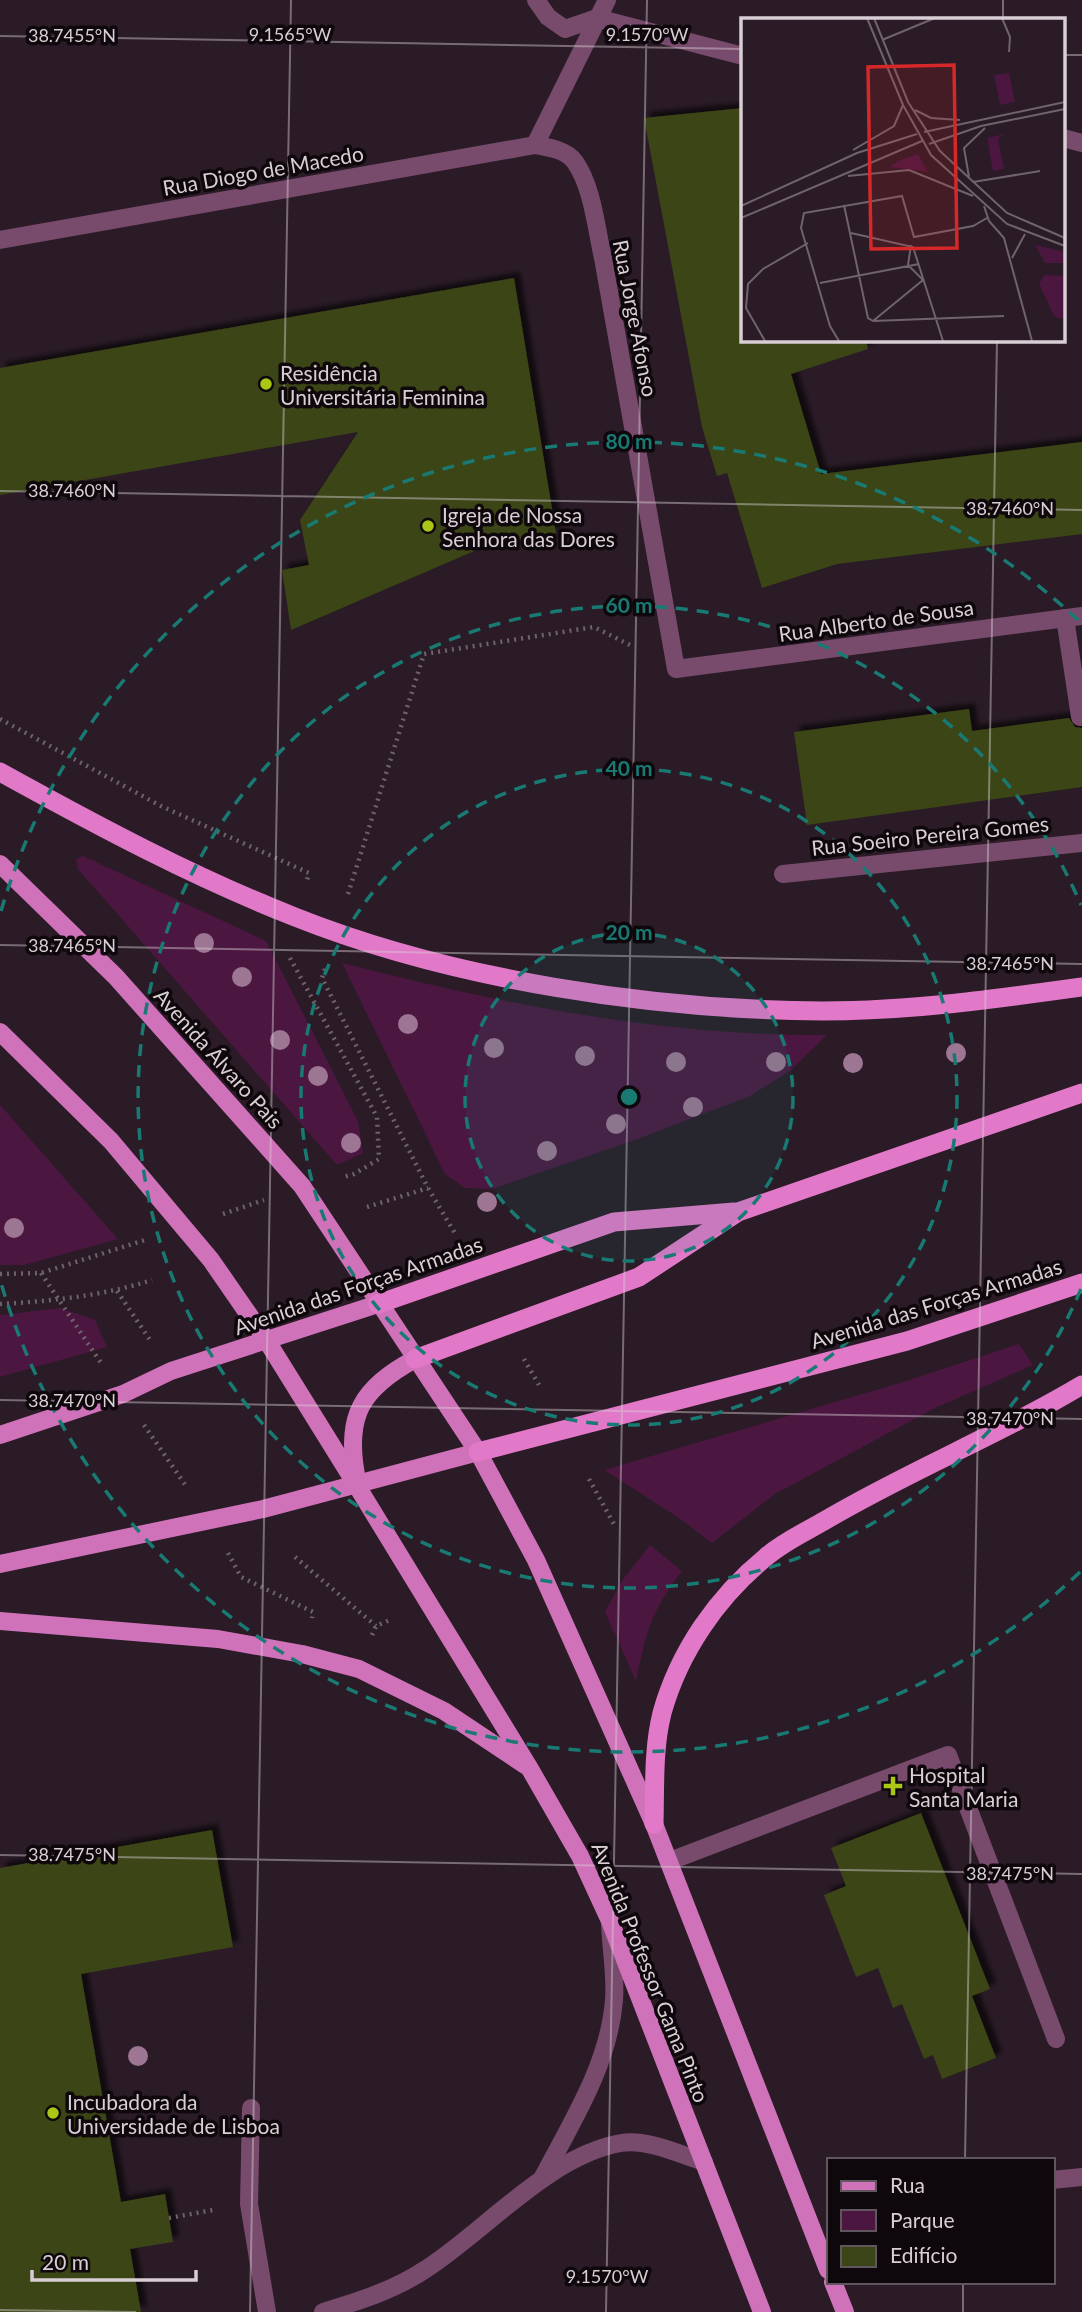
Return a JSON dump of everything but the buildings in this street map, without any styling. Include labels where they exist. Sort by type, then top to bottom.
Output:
[{"type":"highway","points":[[0,772],[174,865],[296,918],[416,956],[500,976],[671,1003],[811,1010],[968,1003],[1082,986]]},
{"type":"highway","name":"Avenida das Forças Armadas","points":[[415,1359],[639,1277],[738,1212],[1082,1093]]},
{"type":"highway","name":"Avenida das Forças Armadas","points":[[378,1304],[614,1222],[738,1212]]},
{"type":"highway","name":"Avenida das Forças Armadas","points":[[478,1452],[907,1340],[1082,1283]]},
{"type":"highway","points":[[654,1824],[656,1744],[677,1670],[703,1623],[736,1583],[768,1555],[860,1500],[1082,1385]]},
{"type":"main road","name":"Avenida Álvaro Pais","points":[[0,864],[116,977],[302,1186],[478,1452]]},
{"type":"main road","points":[[0,1032],[111,1141],[185,1227],[267,1341]]},
{"type":"main road","name":"Avenida das Forças Armadas","points":[[0,1435],[122,1394],[171,1371],[378,1304]]},
{"type":"main road","name":"Avenida Professor Gama Pinto","points":[[267,1341],[530,1769],[580,1856],[610,1921],[762,2312]]},
{"type":"main road","name":"Avenida das Forças Armadas","points":[[357,1486],[351,1428],[364,1398],[386,1375],[415,1359]]},
{"type":"main road","points":[[478,1452],[536,1560],[654,1824],[824,2249]]},
{"type":"main road","name":"Avenida das Forças Armadas","points":[[0,1564],[209,1518],[263,1509],[478,1452]]},
{"type":"main road","points":[[0,1621],[218,1639],[302,1654],[359,1669],[444,1711],[530,1769]]},
{"type":"main road","points":[[834,2284],[845,2312]]},
{"type":"street","points":[[536,0],[548,16],[565,29],[597,18],[741,55]]},
{"type":"street","points":[[535,145],[607,0]]},
{"type":"street","points":[[1064,138],[1082,143]]},
{"type":"street","name":"Rua Diogo de Macedo","points":[[0,240],[535,145]]},
{"type":"street","name":"Rua Jorge Afonso","points":[[535,145],[555,148],[574,160],[589,195],[603,258],[676,669]]},
{"type":"street","points":[[1074,617],[1080,717]]},
{"type":"street","name":"Rua Alberto de Sousa","points":[[676,669],[1074,617]]},
{"type":"street","name":"Rua Soeiro Pereira Gomes","points":[[783,874],[1082,843]]},
{"type":"street","points":[[670,1861],[948,1755],[1056,2039]]},
{"type":"street","points":[[542,2179],[592,2084],[606,2040],[614,2000],[610,1921]]},
{"type":"street","points":[[251,2108],[249,2204],[267,2312]]},
{"type":"street","points":[[323,2312],[379,2294],[424,2271],[542,2179],[592,2154],[622,2143],[653,2146],[704,2162]]},
{"type":"street","points":[[1054,2180],[1082,2177]]},
{"type":"path","points":[[348,894],[424,654],[594,627],[676,669]]},
{"type":"path","points":[[0,719],[160,806],[309,873],[286,950],[377,1117],[379,1159],[354,1174],[302,1186],[41,1273],[0,1274]]},
{"type":"path","points":[[327,961],[322,978],[428,1188],[461,1245]]},
{"type":"path","points":[[367,1208],[428,1188]]},
{"type":"path","points":[[41,1273],[209,1518],[241,1577],[313,1612],[307,1657]]},
{"type":"path","points":[[0,1304],[59,1300],[117,1291],[152,1280]]},
{"type":"path","points":[[117,1291],[150,1340]]},
{"type":"path","points":[[519,1349],[539,1385]]},
{"type":"path","points":[[589,1479],[615,1525]]},
{"type":"path","points":[[295,1557],[376,1626],[392,1619]]},
{"type":"green space","points":[[83,856],[266,941],[358,1121],[363,1153],[337,1165],[78,869],[76,859]]},
{"type":"green space","points":[[342,963],[462,992],[582,1015],[704,1030],[827,1035],[791,1070],[750,1096],[635,1140],[492,1189],[465,1188],[445,1174]]},
{"type":"green space","points":[[0,1105],[118,1239],[24,1265],[0,1265]]},
{"type":"green space","points":[[61,1308],[95,1320],[107,1347],[0,1377],[0,1315]]},
{"type":"green space","points":[[1019,1344],[1033,1365],[933,1409],[775,1494],[712,1543],[679,1518],[604,1470],[903,1382]]},
{"type":"green space","points":[[650,1545],[682,1571],[656,1611],[636,1681],[605,1612],[621,1582]]},
{"type":"place","name":"Residência Universitária Feminina","points":[[266,384]]},
{"type":"place","name":"Igreja de Nossa Senhora das Dores","points":[[428,526]]},
{"type":"place","name":"Hospital Santa Maria","points":[[893,1786]]},
{"type":"place","name":"Incubadora da Universidade de Lisboa","points":[[53,2113]]}]
